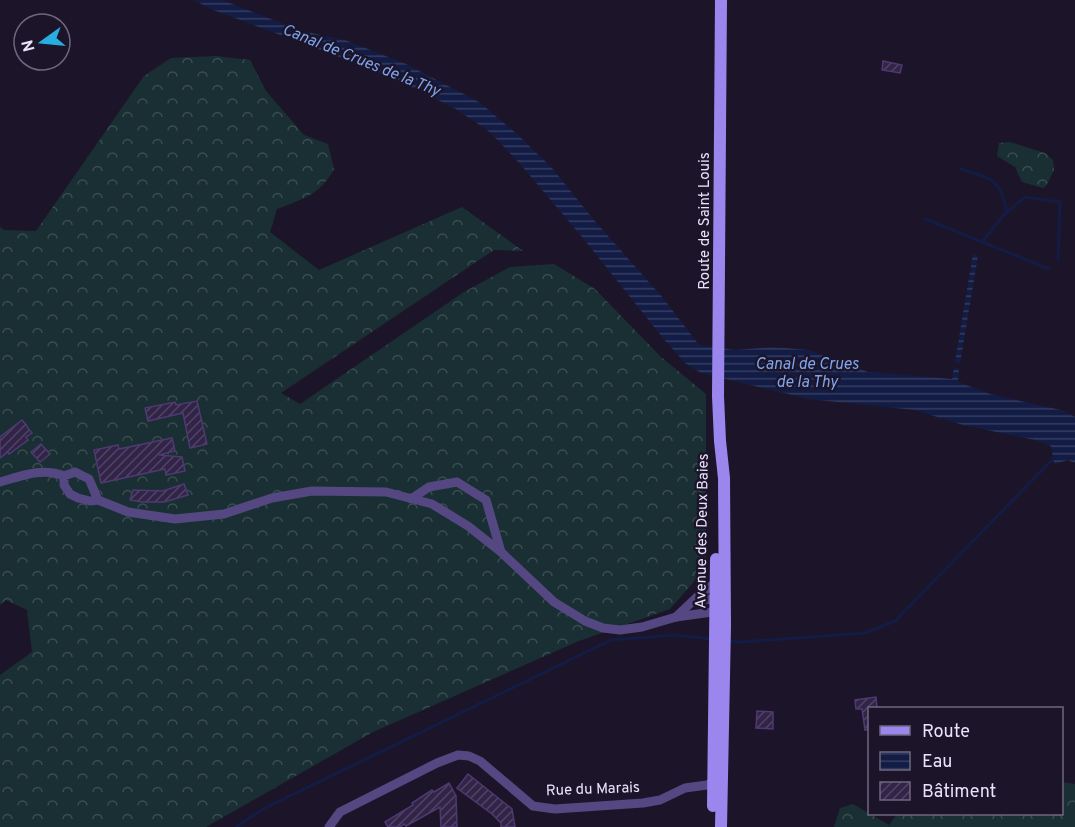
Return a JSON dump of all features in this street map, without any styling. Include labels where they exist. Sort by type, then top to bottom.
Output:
[{"type":"main road","name":"Route de Saint Louis","points":[[720,441],[718,396],[721,0]]},
{"type":"main road","name":"Avenue des Deux Baies","points":[[713,827],[720,625],[716,582],[720,441]]},
{"type":"main road","name":"Avenue des Deux Baies","points":[[719,608],[724,478],[720,441]]},
{"type":"main road","name":"Avenue des Deux Baies","points":[[719,650],[721,827]]},
{"type":"street","points":[[0,482],[26,474],[53,471],[63,476],[75,472],[89,479],[98,500]]},
{"type":"street","points":[[63,476],[64,485],[70,494],[78,498],[98,500],[128,513],[175,519],[224,514],[272,498],[312,491],[386,492],[432,504],[468,526],[501,552],[554,602],[585,621],[603,628],[620,630],[642,627],[719,608]]},
{"type":"street","points":[[411,499],[429,487],[457,482],[486,500],[501,552]]},
{"type":"street","points":[[676,617],[716,582]]},
{"type":"street","points":[[697,597],[719,608]]},
{"type":"street","name":"Rue du Marais","points":[[328,827],[340,812],[437,763],[458,755],[469,756],[480,761],[533,806],[555,809],[643,803],[660,800],[685,788],[713,782]]},
{"type":"green space","points":[[216,56],[250,60],[266,91],[304,135],[328,144],[334,169],[329,177],[310,195],[277,209],[270,232],[319,270],[462,207],[523,251],[494,250],[281,393],[300,404],[464,292],[510,267],[554,264],[595,289],[661,357],[706,394],[706,568],[670,609],[579,641],[373,732],[206,827],[0,827],[0,675],[32,652],[27,610],[6,600],[0,605],[0,227],[4,230],[36,231],[144,76],[171,58]]},
{"type":"green space","points":[[1010,142],[1045,153],[1053,160],[1054,170],[1046,186],[1043,188],[1022,182],[1015,167],[997,156],[999,143]]},
{"type":"green space","points":[[1063,782],[1075,784],[1075,827],[834,827],[840,808],[853,804],[868,813],[868,815],[889,825],[896,815],[1063,815]]},
{"type":"water","name":"Canal de Crues de la Thy","points":[[194,0],[222,0],[302,31],[345,40],[406,64],[479,102],[552,168],[593,219],[663,298],[699,345],[735,350],[772,347],[809,350],[868,372],[952,379],[954,367],[959,369],[958,382],[990,394],[1065,411],[1075,417],[1075,463],[1068,460],[1054,464],[1051,446],[1035,440],[963,425],[915,410],[809,399],[701,373],[685,363],[663,338],[582,237],[491,133],[456,109],[424,93],[347,60],[211,9]]},
{"type":"water","points":[[973,254],[978,256],[960,363],[955,362]]},
{"type":"building","points":[[883,61],[902,65],[900,73],[882,70]]},
{"type":"building","points":[[197,401],[207,444],[190,448],[183,413],[148,421],[145,408],[175,402],[176,405]]},
{"type":"building","points":[[22,420],[32,433],[26,437],[28,440],[0,458],[0,437]]},
{"type":"building","points":[[172,438],[175,451],[159,455],[182,457],[185,471],[166,475],[165,469],[101,483],[94,450],[118,445],[119,449]]},
{"type":"building","points":[[41,444],[50,454],[40,462],[31,452]]},
{"type":"building","points":[[184,484],[188,495],[164,502],[130,500],[133,490],[163,491]]},
{"type":"building","points":[[876,697],[877,707],[868,707],[868,729],[865,730],[862,709],[856,709],[855,700]]},
{"type":"building","points":[[757,711],[773,712],[773,729],[756,728]]},
{"type":"building","points":[[468,774],[512,809],[515,827],[501,827],[501,823],[492,814],[457,788]]},
{"type":"building","points":[[449,783],[456,796],[457,827],[441,827],[440,807],[406,826],[404,824],[400,827],[388,827],[385,822],[432,790],[434,792]]},
{"type":"waterway","points":[[961,169],[992,181],[997,185],[1004,200],[1007,211],[982,242]]},
{"type":"waterway","points":[[1006,213],[1025,197],[1060,202],[1058,259]]},
{"type":"waterway","points":[[925,219],[1049,269]]},
{"type":"waterway","points":[[727,641],[865,633],[895,621],[1054,458]]},
{"type":"waterway","points":[[236,827],[263,809],[611,640],[675,635],[712,639]]}]
